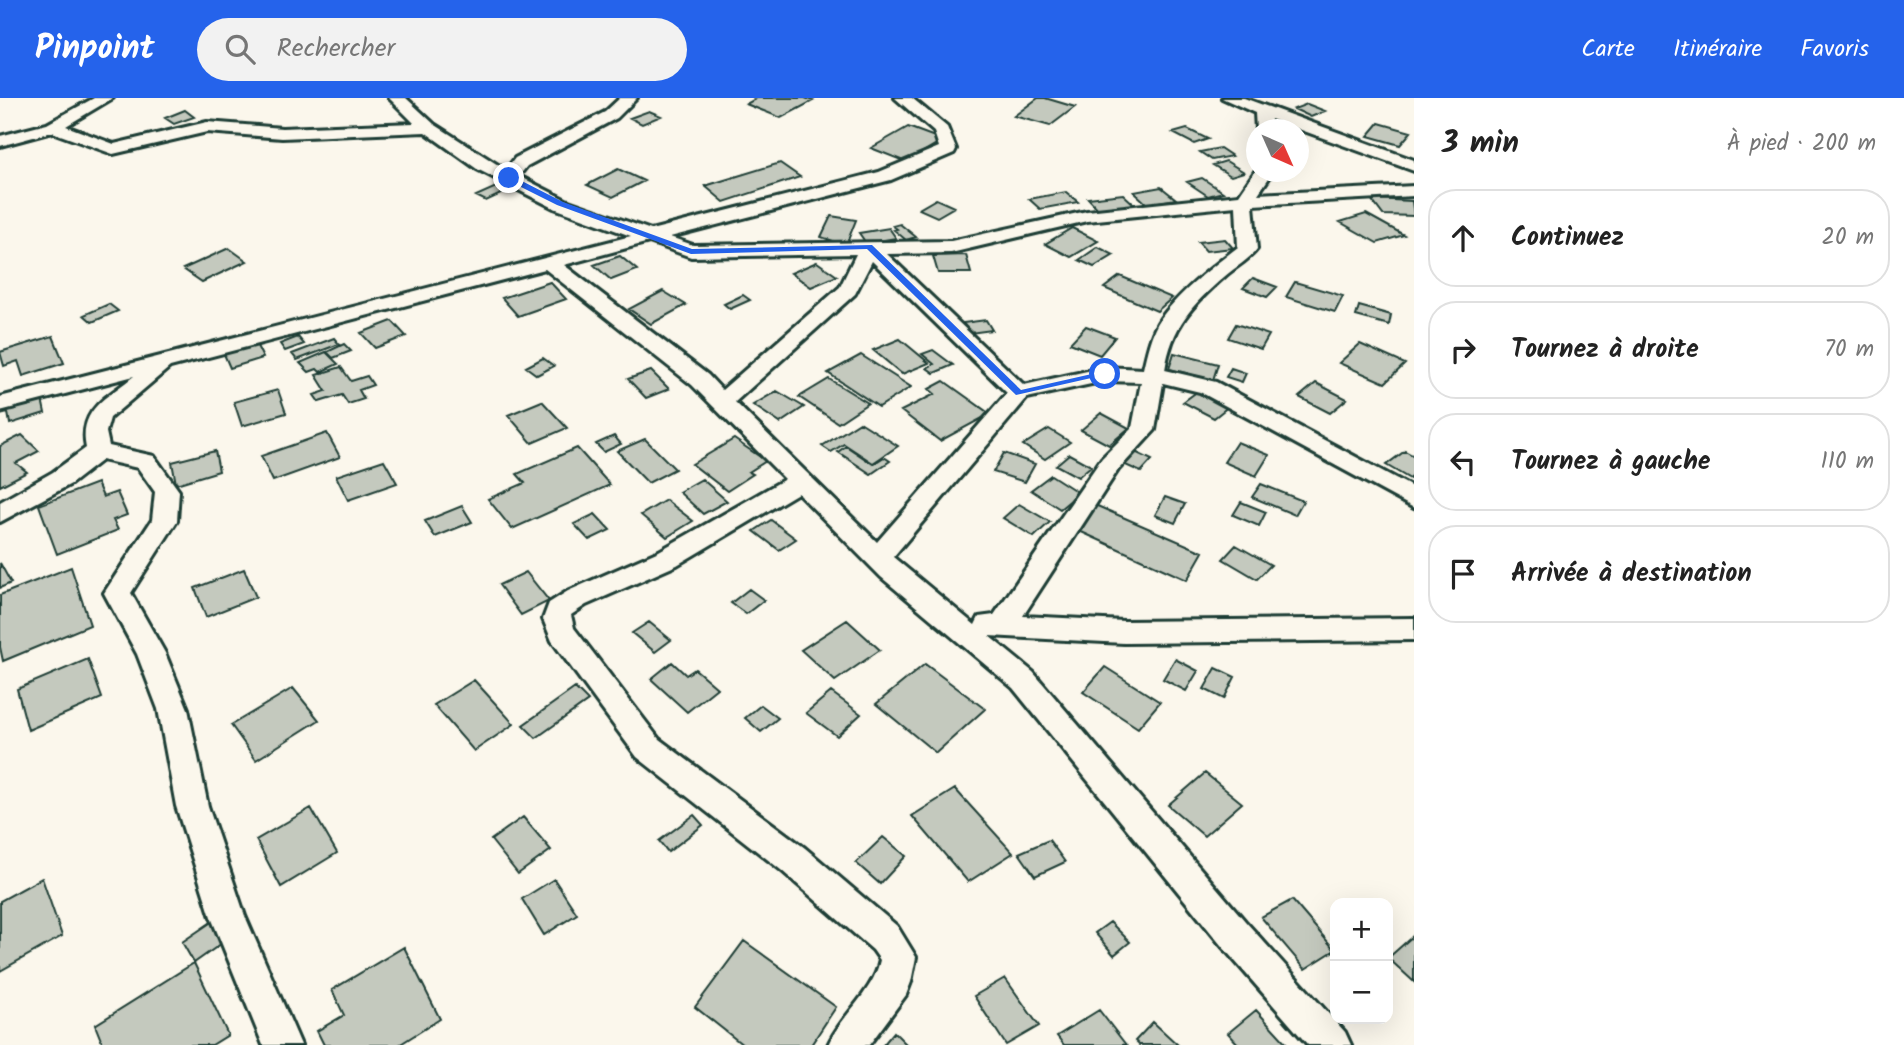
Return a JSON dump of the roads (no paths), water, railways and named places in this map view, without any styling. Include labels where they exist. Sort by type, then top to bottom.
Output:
[{"type":"street","points":[[0,141],[53,127],[105,98]]},
{"type":"street","points":[[397,98],[428,127],[509,178],[560,204],[691,251],[951,247],[1087,216],[1244,200],[1414,191]]},
{"type":"street","points":[[509,178],[521,162],[611,115],[629,98]]},
{"type":"street","points":[[0,404],[885,176],[948,149],[941,130],[903,98]]},
{"type":"street","points":[[1238,99],[1263,111],[1414,166]]},
{"type":"street","points":[[1263,111],[1263,119]]},
{"type":"street","points":[[53,127],[113,149],[207,127],[282,133],[428,127]]},
{"type":"street","points":[[1002,625],[1110,464],[1143,430],[1158,348],[1170,320],[1217,273],[1248,249],[1244,200],[1258,182]]},
{"type":"street","points":[[869,247],[1019,393]]},
{"type":"street","points":[[722,402],[848,290],[869,247]]},
{"type":"street","points":[[548,262],[700,380],[878,558],[1023,680],[1233,933],[1332,1045]]},
{"type":"street","points":[[97,452],[94,432],[100,415],[164,363]]},
{"type":"street","points":[[878,558],[1019,393],[1105,374],[1173,377],[1208,387],[1414,499]]},
{"type":"street","points":[[0,513],[62,478],[97,452],[146,462],[167,491],[164,521],[117,593],[151,653],[173,709],[192,806],[228,916],[282,1045]]},
{"type":"street","points":[[800,481],[668,558],[577,597],[559,610],[558,619],[562,633],[648,748],[793,859],[885,938],[898,957],[893,982],[847,1045]]},
{"type":"street","points":[[953,623],[1124,632],[1414,629]]}]
